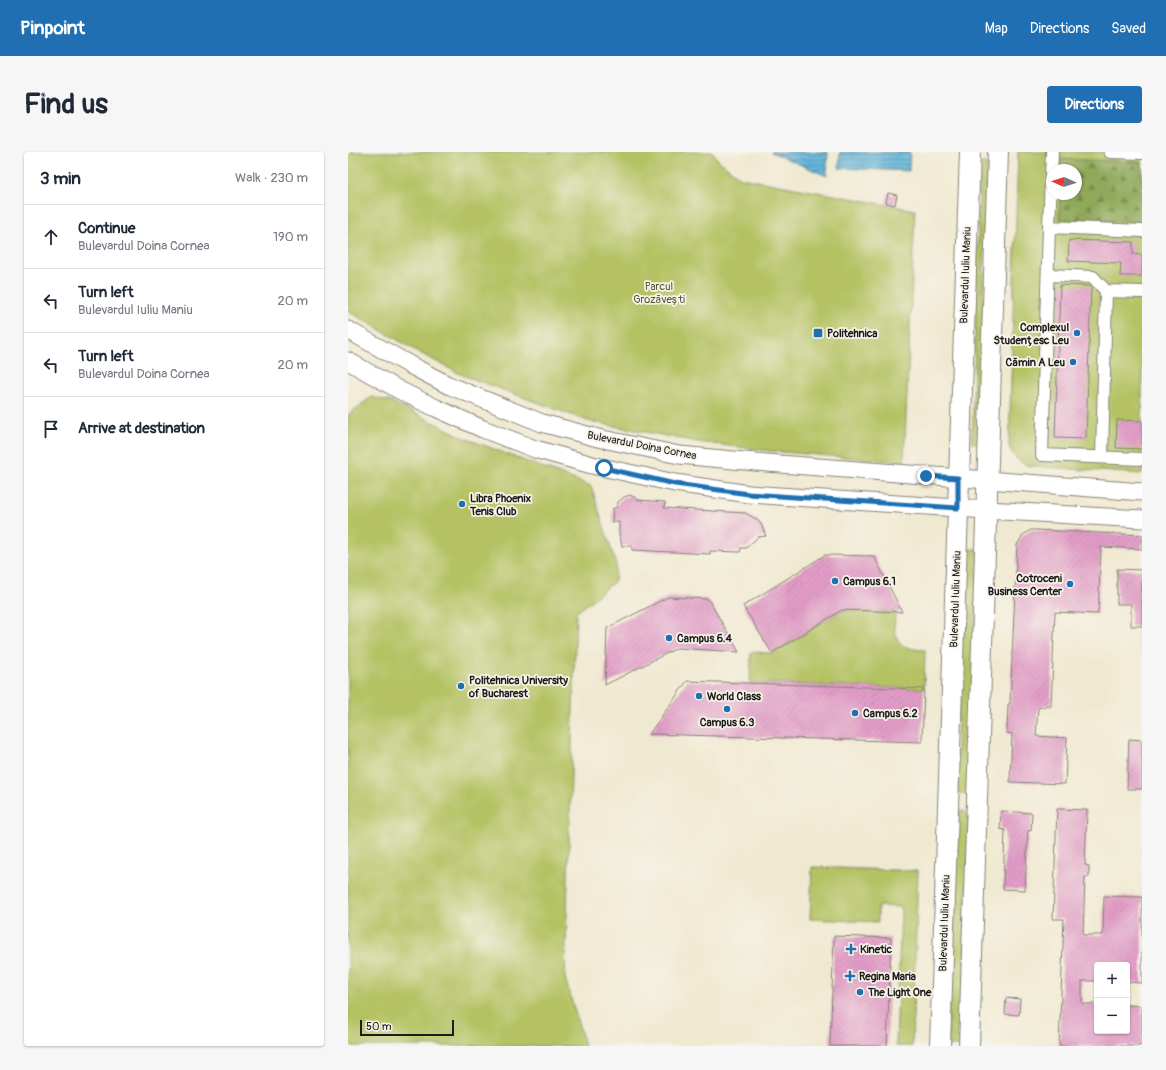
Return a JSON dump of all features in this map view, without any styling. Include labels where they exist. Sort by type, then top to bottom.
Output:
[{"type":"main road","name":"Bulevardul Iuliu Maniu","points":[[940,1046],[970,152]]},
{"type":"main road","points":[[969,1046],[986,480],[998,152]]},
{"type":"main road","name":"Bulevardul Doina Cornea","points":[[348,330],[448,385],[542,423],[598,438],[679,454],[755,462],[1142,492]]},
{"type":"main road","points":[[348,360],[401,391],[483,429],[535,449],[592,465],[675,484],[749,494],[1142,519]]},
{"type":"street","points":[[1052,152],[1042,455],[1142,459]]},
{"type":"street","points":[[1110,152],[1142,153]]},
{"type":"street","points":[[1049,227],[1142,230]]},
{"type":"street","points":[[1048,275],[1093,278],[1106,290],[1142,292]]},
{"type":"street","points":[[1102,457],[1106,290]]},
{"type":"green space","name":"Parcul Grozăvești","points":[[348,152],[713,152],[718,160],[741,178],[915,210],[904,462],[770,451],[698,442],[588,421],[460,374],[422,354],[348,311]]},
{"type":"green space","name":"Complexul Studențesc Leu","points":[[1018,152],[1142,152],[1142,474],[1030,466],[1017,459],[1009,446]]},
{"type":"green space","points":[[1061,159],[1142,162],[1142,222],[1059,219],[1060,200],[1082,200],[1082,164],[1061,164]]},
{"type":"green space","points":[[983,162],[987,165],[979,443],[972,443],[980,166]]},
{"type":"green space","name":"Politehnica University of Bucharest","points":[[371,397],[392,402],[465,438],[591,486],[616,564],[615,581],[576,613],[565,978],[585,1046],[348,1046],[348,415]]},
{"type":"green space","points":[[962,549],[978,549],[970,790],[966,794],[959,793],[956,788]]},
{"type":"green space","points":[[842,610],[895,612],[895,629],[898,641],[902,645],[908,647],[925,650],[924,689],[750,683],[751,652],[772,653]]},
{"type":"green space","points":[[958,811],[964,811],[969,816],[962,1046],[947,1046],[955,817]]},
{"type":"green space","points":[[812,867],[918,871],[912,1046],[896,1046],[901,907],[878,906],[878,922],[810,919]]},
{"type":"water","points":[[771,152],[828,152],[827,176]]},
{"type":"water","points":[[840,152],[910,152],[909,171],[839,168]]},
{"type":"building","points":[[888,193],[897,195],[895,205],[886,203]]},
{"type":"building","points":[[1069,240],[1133,242],[1133,254],[1142,255],[1142,276],[1120,276],[1121,263],[1068,261]]},
{"type":"building","name":"Cămin A Leu","points":[[1060,285],[1091,286],[1086,439],[1055,438]]},
{"type":"building","points":[[1117,420],[1142,421],[1142,449],[1116,448]]},
{"type":"building","points":[[630,495],[639,500],[665,502],[664,508],[745,513],[756,519],[761,524],[766,536],[758,537],[746,548],[741,548],[740,552],[710,551],[710,554],[632,550],[632,546],[622,546],[619,533],[619,522],[612,522],[613,508],[616,508],[618,502],[624,497]]},
{"type":"building","points":[[1031,530],[1142,535],[1142,549],[1101,547],[1098,614],[1055,612],[1051,706],[1038,708],[1036,736],[1067,738],[1065,784],[1010,782],[1012,734],[1007,733],[1008,704],[1010,704],[1017,545],[1023,535]]},
{"type":"building","name":"Campus 6.1","points":[[825,555],[874,556],[902,612],[842,610],[772,653],[743,606]]},
{"type":"building","points":[[1117,569],[1142,570],[1142,626],[1131,626],[1131,604],[1117,604]]},
{"type":"building","name":"Campus 6.4","points":[[668,597],[708,599],[739,652],[677,648],[605,685],[607,628]]},
{"type":"building","points":[[687,681],[924,689],[922,742],[649,734]]},
{"type":"building","points":[[1129,739],[1142,740],[1142,789],[1127,789]]},
{"type":"building","points":[[1057,809],[1087,810],[1085,865],[1089,866],[1089,877],[1085,877],[1083,935],[1103,935],[1104,896],[1142,897],[1142,983],[1130,982],[1130,962],[1094,962],[1094,981],[1082,981],[1082,1004],[1094,1004],[1094,1034],[1130,1034],[1130,1005],[1142,1006],[1142,1046],[1059,1046],[1064,919],[1053,919]]},
{"type":"building","points":[[1001,811],[1032,813],[1031,831],[1028,830],[1025,890],[1003,889],[1005,830],[1000,829]]},
{"type":"building","name":"The Light One","points":[[834,936],[891,938],[887,1046],[830,1046]]},
{"type":"building","points":[[1006,998],[1020,999],[1019,1015],[1005,1014]]},
{"type":"place","name":"Politehnica","points":[[818,333]]},
{"type":"place","name":"Complexul Studențesc Leu","points":[[1077,333]]},
{"type":"place","name":"Cămin A Leu","points":[[1073,362]]},
{"type":"place","name":"Libra Phoenix Tenis Club","points":[[462,504]]},
{"type":"place","name":"Campus 6.1","points":[[835,581]]},
{"type":"place","name":"Cotroceni Business Center","points":[[1070,584]]},
{"type":"place","name":"Campus 6.4","points":[[669,638]]},
{"type":"place","name":"Politehnica University of Bucharest","points":[[461,686]]},
{"type":"place","name":"World Class","points":[[699,696]]},
{"type":"place","name":"Campus 6.3","points":[[727,709]]},
{"type":"place","name":"Campus 6.2","points":[[855,713]]},
{"type":"place","name":"Kinetic","points":[[851,949]]},
{"type":"place","name":"Regina Maria","points":[[850,976]]},
{"type":"place","name":"The Light One","points":[[860,992]]},
{"type":"route","points":[[604,468],[675,484],[749,494],[958,508],[958,478],[926,476]]}]
